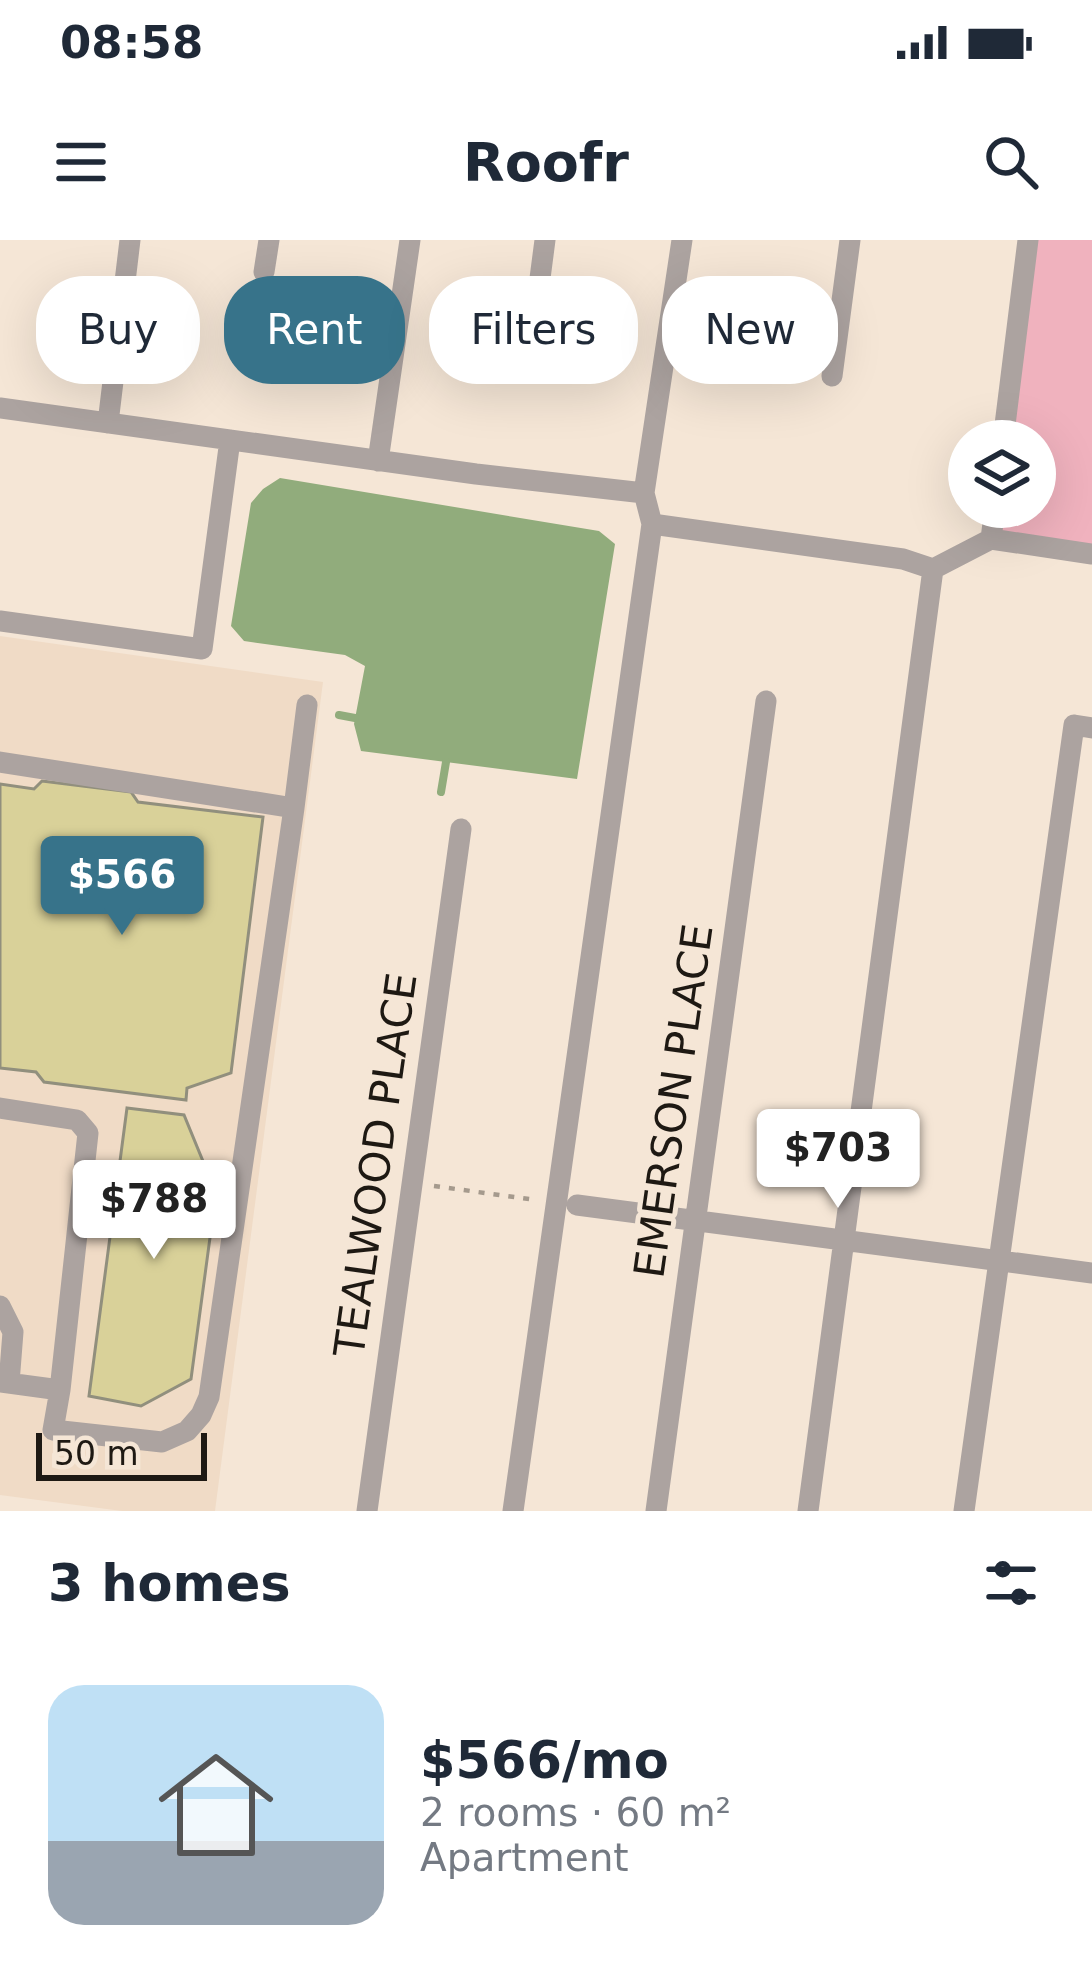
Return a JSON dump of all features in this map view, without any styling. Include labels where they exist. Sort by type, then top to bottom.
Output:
[{"type":"street","points":[[108,423],[130,240]]},
{"type":"street","points":[[264,272],[268,240]]},
{"type":"street","points":[[378,461],[410,240]]},
{"type":"street","points":[[540,276],[545,240]]},
{"type":"street","points":[[513,1511],[567,1204],[652,524],[644,493],[682,240]]},
{"type":"street","points":[[838,331],[850,240]]},
{"type":"street","points":[[1006,420],[1028,240]]},
{"type":"street","points":[[0,408],[644,493]]},
{"type":"street","points":[[0,621],[202,649],[230,440]]},
{"type":"street","points":[[652,524],[903,559],[933,568],[991,539],[1092,554]]},
{"type":"street","points":[[991,539],[992,528]]},
{"type":"street","points":[[808,1511],[933,568]]},
{"type":"street","name":"EMERSON PLACE","points":[[656,1511],[766,701]]},
{"type":"street","points":[[0,1108],[77,1120],[88,1133],[53,1430],[162,1442],[187,1431],[209,1397],[307,705]]},
{"type":"street","points":[[964,1511],[998,1261],[1083,727]]},
{"type":"street","points":[[0,762],[294,808]]},
{"type":"street","name":"TEALWOOD PLACE","points":[[368,1511],[461,829]]},
{"type":"street","points":[[567,1204],[1092,1273]]},
{"type":"street","points":[[0,1306],[13,1333],[4,1383],[60,1390]]},
{"type":"path","points":[[412,1183],[567,1204]]},
{"type":"shaded area","points":[[1028,240],[1092,240],[1092,554],[991,539],[992,528],[1056,528],[1056,420],[1006,420]]},
{"type":"shaded area","points":[[280,478],[599,531],[615,544],[577,779],[361,751],[354,724],[365,666],[345,655],[244,641],[231,626],[251,503]]},
{"type":"shaded area","points":[[0,636],[323,682],[215,1511],[122,1511],[0,1495]]},
{"type":"building","points":[[42,781],[131,792],[138,802],[263,817],[231,1073],[187,1088],[186,1100],[44,1082],[36,1072],[0,1068],[0,784],[34,789]]},
{"type":"building","points":[[127,1108],[184,1115],[216,1193],[191,1379],[141,1406],[89,1396]]},
{"type":"waterway","points":[[339,715],[355,718]]},
{"type":"waterway","points":[[441,792],[446,762]]}]
